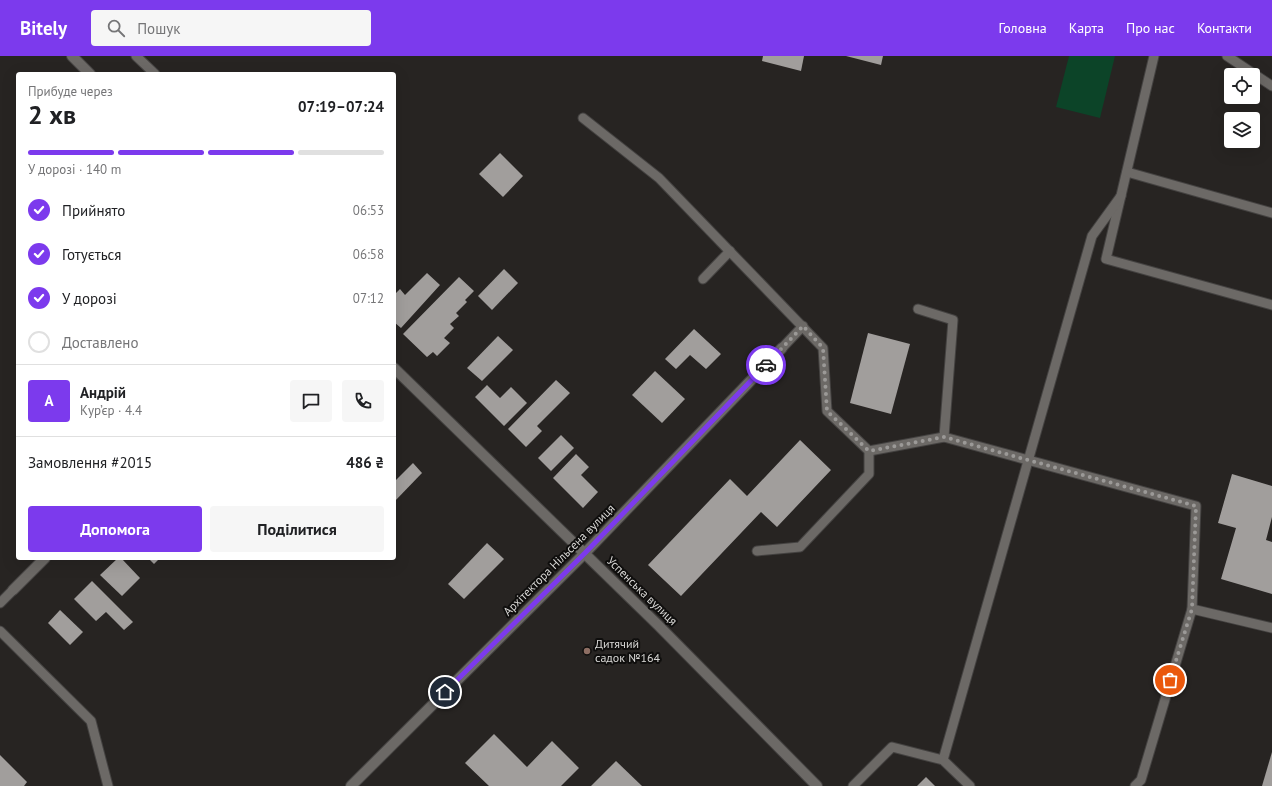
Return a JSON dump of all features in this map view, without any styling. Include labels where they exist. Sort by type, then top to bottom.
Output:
[{"type":"street","points":[[72,56],[88,72]]},
{"type":"street","name":"Архітектора Нільсена вулиця","points":[[351,786],[585,553],[782,348]]},
{"type":"street","name":"Успенська вулиця","points":[[396,370],[658,625],[817,786]]},
{"type":"street","points":[[13,590],[43,560]]},
{"type":"lane","points":[[136,56],[153,72]]},
{"type":"lane","points":[[1154,56],[1106,259],[1272,305]]},
{"type":"lane","points":[[1227,56],[1272,86]]},
{"type":"lane","points":[[583,118],[659,178],[823,348],[827,411],[869,451],[869,474],[800,547],[757,551]]},
{"type":"lane","points":[[1127,172],[1272,213]]},
{"type":"lane","points":[[943,760],[1092,236],[1121,196]]},
{"type":"lane","points":[[703,279],[730,251]]},
{"type":"lane","points":[[918,310],[953,320],[944,437]]},
{"type":"lane","points":[[782,348],[803,326]]},
{"type":"lane","points":[[869,451],[944,437],[1196,506],[1192,609],[1141,780],[1135,786]]},
{"type":"lane","points":[[0,603],[13,590]]},
{"type":"lane","points":[[1192,609],[1272,628]]},
{"type":"lane","points":[[0,631],[90,721],[108,786]]},
{"type":"lane","points":[[853,786],[892,747],[943,760],[970,786]]},
{"type":"green space","points":[[1069,56],[1115,56],[1100,118],[1056,107]]},
{"type":"building","points":[[763,56],[804,56],[801,71],[762,61]]},
{"type":"building","points":[[846,56],[883,56],[881,65]]},
{"type":"building","points":[[500,153],[523,176],[503,197],[479,174]]},
{"type":"building","points":[[504,269],[518,283],[492,310],[478,296]]},
{"type":"building","points":[[427,273],[440,285],[401,328],[396,324],[396,293],[400,289],[405,295]]},
{"type":"building","points":[[459,277],[474,291],[465,300],[467,302],[456,313],[459,316],[450,324],[454,328],[444,338],[450,343],[437,356],[433,352],[427,357],[403,334]]},
{"type":"building","points":[[694,329],[721,354],[706,369],[690,355],[676,369],[665,359]]},
{"type":"building","points":[[868,333],[910,344],[891,414],[850,403]]},
{"type":"building","points":[[498,336],[513,350],[482,381],[467,368]]},
{"type":"building","points":[[655,371],[685,399],[662,423],[632,395]]},
{"type":"building","points":[[556,380],[570,393],[537,426],[542,431],[526,447],[508,429]]},
{"type":"building","points":[[487,385],[500,398],[511,387],[527,403],[504,426],[475,397]]},
{"type":"building","points":[[561,435],[574,448],[551,471],[538,458]]},
{"type":"building","points":[[800,440],[831,470],[777,527],[761,512],[681,596],[648,565],[730,479],[747,496]]},
{"type":"building","points":[[576,454],[589,467],[581,475],[598,492],[583,508],[553,478]]},
{"type":"building","points":[[413,463],[422,473],[396,500],[396,480]]},
{"type":"building","points":[[1232,474],[1272,486],[1272,517],[1266,540],[1272,542],[1272,594],[1221,579],[1236,528],[1218,523]]},
{"type":"building","points":[[487,543],[504,559],[464,599],[448,584]]},
{"type":"building","points":[[116,560],[123,560],[140,578],[122,596],[100,575]]},
{"type":"building","points":[[150,560],[158,560],[154,564]]},
{"type":"building","points":[[92,581],[133,622],[124,630],[106,612],[96,621],[74,599]]},
{"type":"building","points":[[60,610],[83,632],[70,645],[48,623]]},
{"type":"building","points":[[494,734],[527,767],[552,741],[579,768],[561,786],[489,786],[465,763]]},
{"type":"building","points":[[1272,752],[1272,786],[1262,786]]},
{"type":"building","points":[[0,755],[27,782],[24,786],[0,786]]},
{"type":"building","points":[[616,761],[642,786],[591,786]]},
{"type":"building","points":[[926,777],[935,786],[917,786]]},
{"type":"way so far","points":[[766,365],[803,326],[823,348],[827,411],[869,451],[944,437],[1196,506],[1192,609],[1170,680]]},
{"type":"place","name":"Дитячий садок №164","points":[[587,651]]},
{"type":"route","points":[[445,692],[585,553],[766,365]]}]
